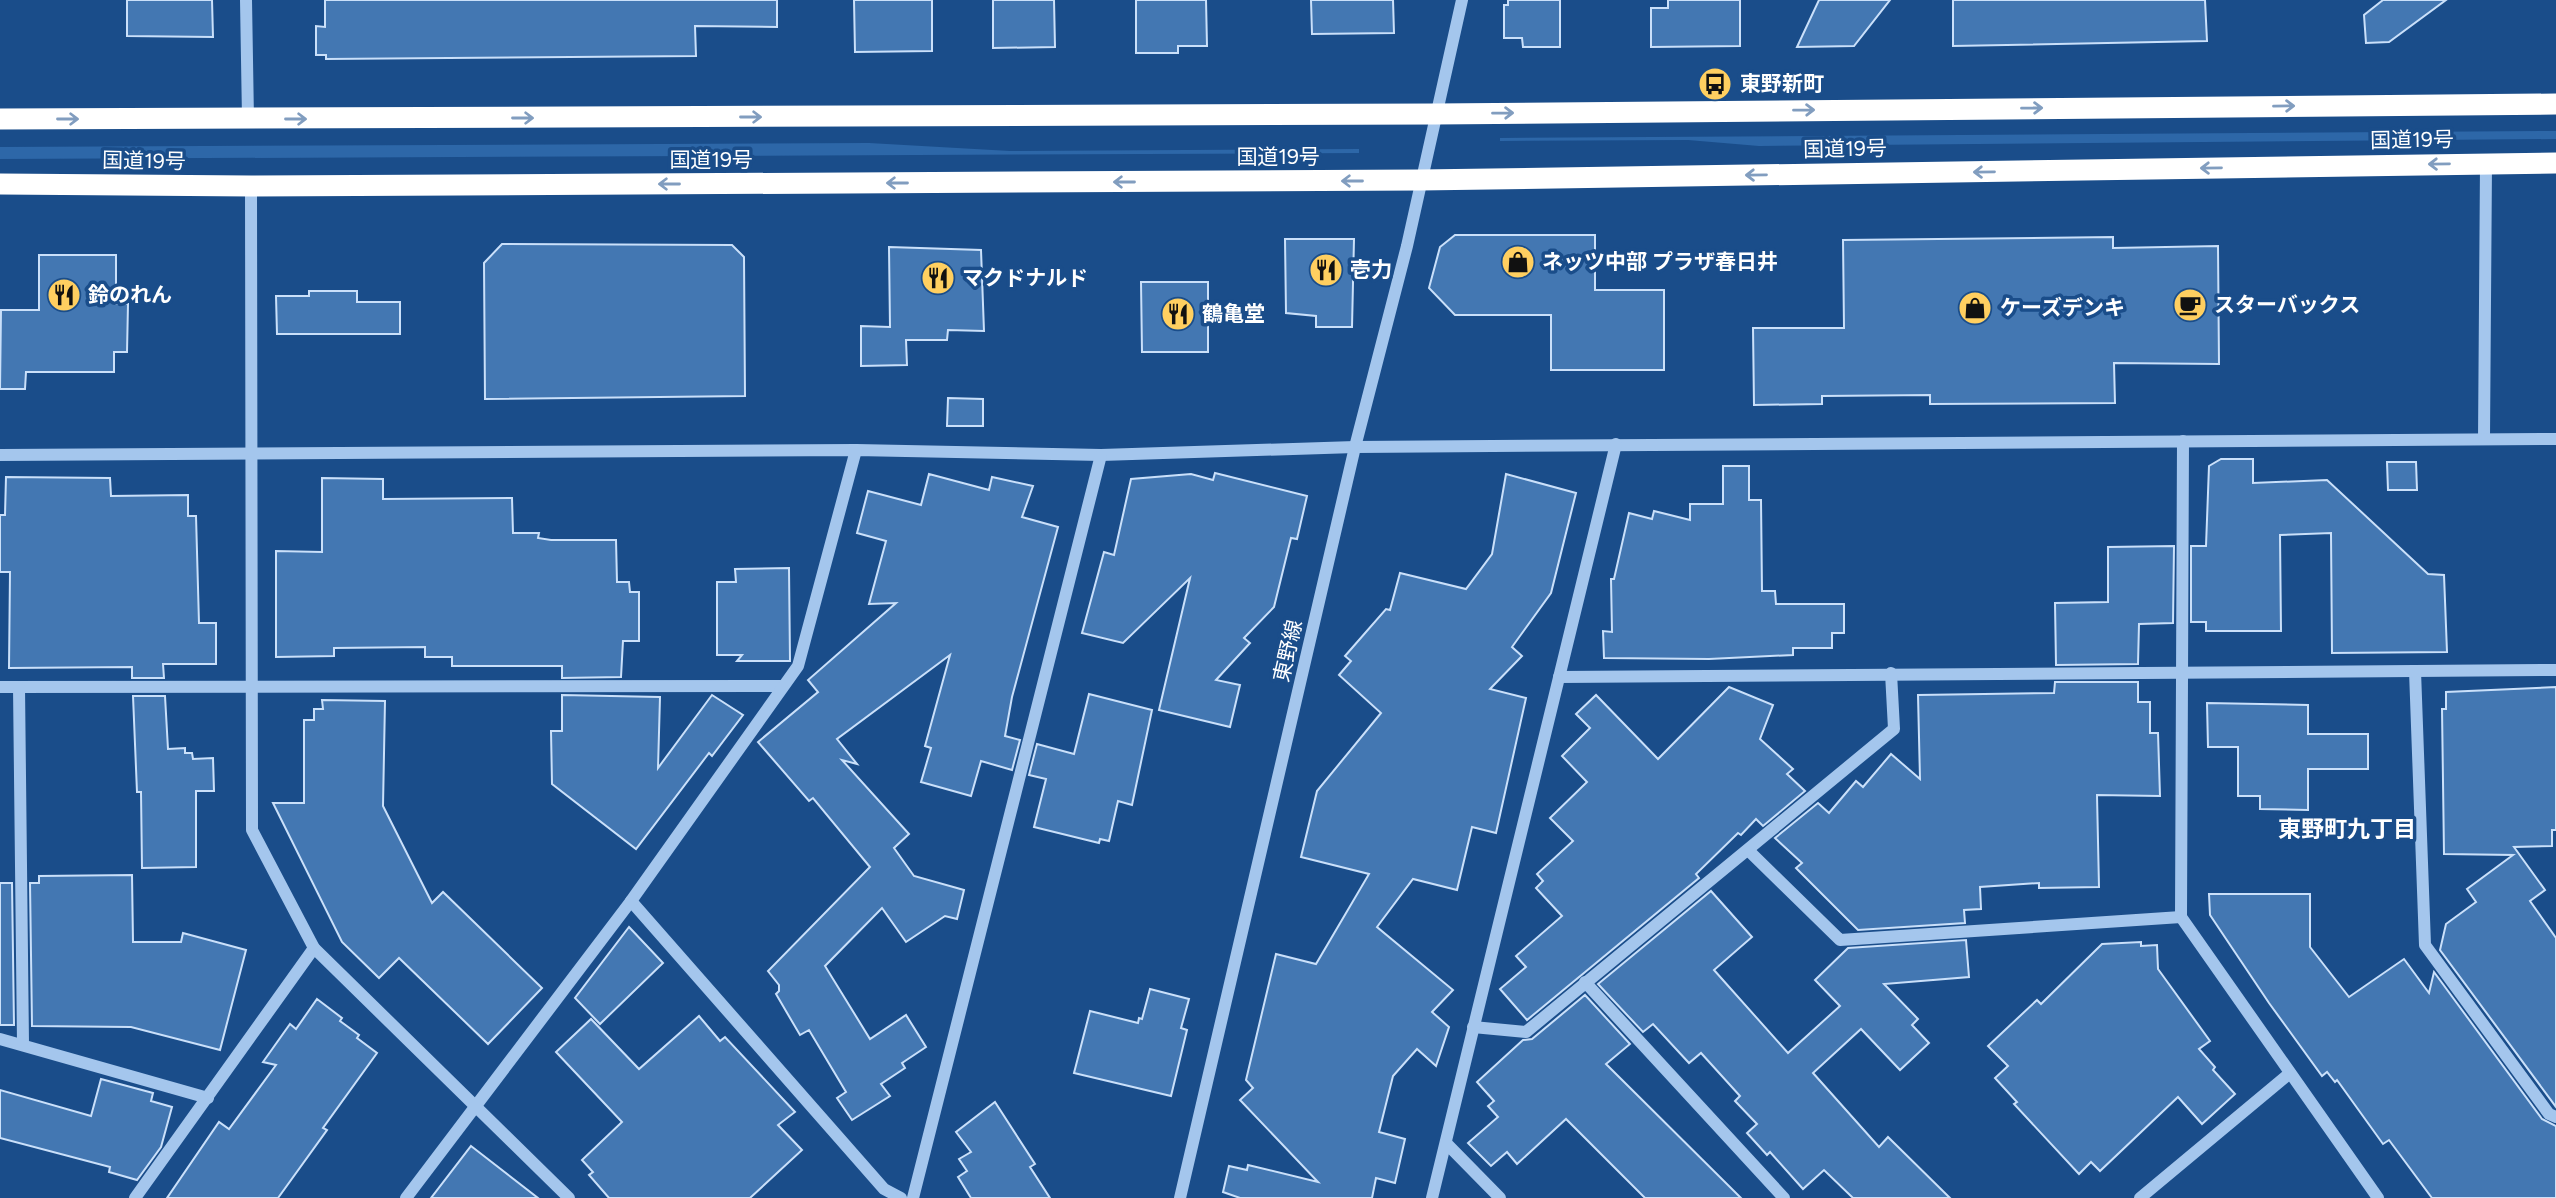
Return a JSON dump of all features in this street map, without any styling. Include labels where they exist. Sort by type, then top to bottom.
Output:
[{"type":"highway","name":"国道19号","points":[[0,120],[1435,114],[2556,104]]},
{"type":"highway","name":"国道19号","points":[[0,184],[251,186],[1420,180],[2556,163]]},
{"type":"street","points":[[246,0],[247,120]]},
{"type":"street","name":"東野線","points":[[1180,1198],[1355,447],[1407,247],[1462,0]]},
{"type":"street","points":[[2484,439],[2486,164]]},
{"type":"street","points":[[251,186],[249,453],[253,830],[314,948],[569,1198]]},
{"type":"street","points":[[0,455],[856,450],[1101,455],[1355,447],[1616,444],[2556,439]]},
{"type":"street","points":[[2183,441],[2184,673],[2180,917],[2378,1198]]},
{"type":"street","points":[[1432,1198],[1616,444]]},
{"type":"street","points":[[406,1198],[631,901],[798,666],[856,450]]},
{"type":"street","points":[[912,1198],[1101,455]]},
{"type":"street","points":[[1559,677],[2556,670]]},
{"type":"street","points":[[2415,671],[2425,945],[2549,1114],[2556,1117]]},
{"type":"street","points":[[1473,1027],[1526,1032],[1894,729],[1891,673]]},
{"type":"street","points":[[0,687],[783,686]]},
{"type":"street","points":[[19,687],[23,1044]]},
{"type":"street","points":[[1749,851],[1840,940],[2180,917]]},
{"type":"street","points":[[631,901],[884,1189],[901,1198]]},
{"type":"street","points":[[135,1198],[314,948]]},
{"type":"street","points":[[1585,982],[1784,1198]]},
{"type":"street","points":[[0,1039],[208,1098]]},
{"type":"street","points":[[2140,1198],[2290,1073]]},
{"type":"street","points":[[1446,1143],[1500,1198]]},
{"type":"shaded area","points":[[2556,131],[2556,139],[1759,146],[1688,140],[1500,141],[1500,138]]},
{"type":"shaded area","points":[[869,143],[1010,151],[1359,149],[1359,153],[0,159],[0,147]]},
{"type":"building","points":[[127,0],[212,0],[213,37],[127,36]]},
{"type":"building","points":[[325,0],[777,0],[777,27],[695,26],[696,56],[326,59],[326,55],[316,55],[316,26],[325,27]]},
{"type":"building","points":[[854,0],[932,0],[932,51],[855,52]]},
{"type":"building","points":[[993,0],[1054,0],[1055,47],[993,48]]},
{"type":"building","points":[[1136,0],[1206,0],[1207,46],[1178,46],[1178,53],[1136,53]]},
{"type":"building","points":[[1311,0],[1393,0],[1394,33],[1312,34]]},
{"type":"building","points":[[1508,0],[1560,0],[1560,47],[1523,47],[1522,38],[1504,38],[1504,5],[1508,5]]},
{"type":"building","points":[[1668,0],[1740,0],[1740,46],[1651,47],[1651,8],[1668,8]]},
{"type":"building","points":[[1819,0],[1890,0],[1854,46],[1797,47]]},
{"type":"building","points":[[1953,0],[2205,0],[2207,41],[1953,46]]},
{"type":"building","points":[[2383,0],[2446,0],[2389,42],[2366,43],[2364,15]]},
{"type":"building","points":[[1455,235],[1595,235],[1595,290],[1664,290],[1664,370],[1551,370],[1551,315],[1455,315],[1429,288],[1440,247]]},
{"type":"building","points":[[2113,237],[2113,248],[2218,246],[2219,364],[2114,363],[2115,403],[1930,404],[1930,395],[1822,396],[1822,404],[1754,405],[1753,328],[1844,328],[1843,240]]},
{"type":"building","points":[[1285,239],[1354,239],[1352,327],[1316,327],[1316,316],[1286,313]]},
{"type":"building","points":[[502,244],[732,245],[744,257],[745,396],[485,399],[484,263]]},
{"type":"building","points":[[889,247],[981,250],[984,331],[948,330],[947,340],[906,340],[907,365],[861,366],[861,326],[890,327]]},
{"type":"building","points":[[39,255],[116,255],[116,304],[128,304],[127,352],[114,352],[114,372],[26,372],[25,389],[0,389],[1,310],[39,310]]},
{"type":"building","points":[[1141,282],[1208,282],[1208,352],[1142,352]]},
{"type":"building","points":[[309,291],[357,291],[357,302],[400,302],[400,334],[277,334],[276,296],[309,296]]},
{"type":"building","points":[[948,398],[983,399],[983,426],[947,426]]},
{"type":"building","points":[[2221,459],[2253,459],[2253,483],[2327,480],[2428,574],[2444,575],[2447,652],[2332,653],[2331,533],[2280,535],[2281,631],[2206,631],[2206,622],[2191,622],[2191,546],[2206,546],[2209,466]]},
{"type":"building","points":[[2387,462],[2416,462],[2417,490],[2388,490]]},
{"type":"building","points":[[1723,466],[1749,466],[1749,500],[1761,500],[1762,591],[1775,591],[1776,604],[1844,604],[1844,633],[1832,633],[1832,648],[1793,648],[1793,655],[1709,659],[1604,658],[1603,631],[1612,632],[1611,579],[1614,579],[1629,513],[1652,519],[1654,511],[1690,520],[1690,504],[1723,504]]},
{"type":"building","points":[[1215,473],[1307,496],[1297,539],[1291,538],[1274,607],[1244,638],[1250,643],[1216,680],[1240,685],[1230,727],[1159,710],[1190,578],[1123,643],[1082,633],[1104,552],[1114,555],[1131,479],[1191,474],[1213,480]]},
{"type":"building","points":[[929,474],[989,490],[992,477],[1033,486],[1022,517],[1058,527],[1012,697],[1005,736],[1020,740],[1012,770],[981,761],[971,796],[921,782],[931,748],[925,746],[950,655],[837,739],[857,764],[842,760],[909,834],[894,848],[914,876],[964,890],[957,919],[945,916],[906,942],[882,908],[825,966],[870,1039],[906,1015],[926,1047],[902,1063],[905,1068],[881,1084],[890,1096],[852,1120],[837,1098],[846,1092],[809,1030],[800,1035],[776,994],[779,985],[768,971],[870,867],[813,798],[809,801],[758,742],[818,692],[808,680],[896,603],[869,604],[886,541],[857,533],[868,491],[921,505]]},
{"type":"building","points":[[1506,474],[1576,493],[1551,593],[1512,647],[1522,656],[1490,689],[1526,698],[1496,833],[1472,827],[1457,890],[1413,879],[1377,927],[1453,990],[1432,1012],[1449,1027],[1436,1066],[1417,1049],[1393,1076],[1379,1132],[1405,1139],[1395,1183],[1376,1178],[1372,1198],[1240,1198],[1223,1192],[1229,1166],[1247,1170],[1248,1165],[1318,1182],[1240,1100],[1253,1088],[1246,1080],[1276,954],[1316,964],[1369,874],[1301,857],[1317,791],[1381,713],[1339,675],[1351,661],[1345,656],[1386,609],[1390,610],[1400,573],[1466,589],[1492,554]]},
{"type":"building","points":[[6,477],[110,478],[111,496],[188,495],[188,516],[196,516],[199,623],[216,623],[216,664],[163,664],[164,678],[132,678],[132,667],[9,668],[10,572],[0,572],[0,515],[5,515]]},
{"type":"building","points":[[322,478],[383,479],[383,499],[512,498],[513,533],[539,533],[538,538],[551,540],[616,540],[617,582],[629,582],[630,592],[639,592],[639,641],[623,641],[621,677],[562,678],[562,666],[452,666],[452,657],[425,657],[425,647],[334,648],[334,656],[276,657],[276,551],[322,552]]},
{"type":"building","points":[[2174,546],[2173,623],[2139,624],[2138,664],[2056,665],[2055,603],[2108,602],[2108,547]]},
{"type":"building","points":[[789,568],[790,661],[737,661],[742,655],[717,655],[717,582],[736,582],[735,569]]},
{"type":"building","points":[[2055,682],[2138,682],[2138,702],[2150,702],[2150,733],[2158,733],[2160,796],[2097,795],[2099,887],[2039,888],[2039,883],[1980,887],[1981,909],[1964,910],[1965,923],[1858,930],[1796,868],[1802,863],[1775,838],[1818,803],[1829,813],[1856,781],[1863,787],[1891,754],[1920,779],[1918,695],[2054,693]]},
{"type":"building","points":[[1729,687],[1773,705],[1760,739],[1793,769],[1787,774],[1805,791],[1763,826],[1756,819],[1741,835],[1738,833],[1696,874],[1699,878],[1527,1020],[1500,989],[1526,967],[1516,956],[1562,916],[1536,888],[1543,881],[1537,874],[1573,841],[1550,818],[1587,782],[1562,756],[1590,728],[1576,714],[1596,695],[1658,759]]},
{"type":"building","points":[[2556,687],[2556,830],[2552,830],[2552,846],[2514,847],[2545,890],[2530,901],[2556,938],[2556,1107],[2440,950],[2446,924],[2476,902],[2467,889],[2513,855],[2444,854],[2442,709],[2446,709],[2446,692]]},
{"type":"building","points":[[1089,694],[1152,710],[1132,805],[1118,801],[1109,841],[1100,839],[1099,843],[1034,827],[1046,779],[1029,775],[1037,744],[1074,754]]},
{"type":"building","points":[[562,695],[660,697],[658,768],[712,695],[743,715],[712,756],[709,753],[636,849],[552,784],[551,731],[562,731]]},
{"type":"building","points":[[133,696],[165,696],[168,749],[185,748],[185,753],[192,753],[193,759],[213,758],[214,791],[196,791],[196,867],[142,868],[141,792],[137,792]]},
{"type":"building","points":[[322,700],[385,701],[383,806],[432,903],[443,892],[542,988],[488,1044],[399,958],[379,978],[342,942],[273,803],[304,803],[304,720],[314,720],[314,709],[323,709]]},
{"type":"building","points":[[2207,703],[2308,705],[2308,734],[2368,734],[2368,769],[2308,769],[2308,810],[2260,809],[2260,796],[2238,796],[2238,747],[2208,747]]},
{"type":"building","points":[[132,875],[133,942],[181,942],[183,933],[246,950],[220,1050],[131,1027],[32,1026],[30,883],[39,883],[39,876]]},
{"type":"building","points":[[0,883],[12,883],[14,1025],[0,1025]]},
{"type":"building","points":[[1711,891],[1752,937],[1714,970],[1788,1053],[1840,1006],[1815,980],[1848,948],[1966,940],[1969,977],[1884,984],[1918,1019],[1912,1025],[1929,1043],[1900,1070],[1861,1029],[1813,1073],[1879,1147],[1888,1137],[1950,1198],[1853,1198],[1824,1170],[1803,1189],[1770,1152],[1767,1155],[1747,1133],[1757,1124],[1735,1101],[1740,1096],[1701,1053],[1689,1063],[1653,1024],[1643,1032],[1598,984]]},
{"type":"building","points":[[2209,894],[2310,894],[2310,947],[2349,997],[2404,959],[2429,993],[2434,972],[2542,1119],[2556,1126],[2556,1198],[2432,1198],[2389,1140],[2383,1144],[2337,1080],[2335,1082],[2327,1072],[2322,1076],[2210,915]]},
{"type":"building","points":[[629,927],[663,963],[600,1024],[575,998]]},
{"type":"building","points":[[2141,942],[2141,946],[2157,945],[2158,969],[2210,1041],[2199,1049],[2215,1067],[2213,1070],[2235,1094],[2202,1124],[2178,1097],[2100,1171],[2091,1162],[2079,1174],[2014,1104],[2017,1102],[1995,1078],[2008,1066],[1988,1046],[2037,1000],[2041,1004],[2102,944]]},
{"type":"building","points":[[1150,989],[1189,999],[1181,1028],[1187,1030],[1171,1096],[1074,1073],[1090,1011],[1138,1023],[1139,1018],[1142,1019]]},
{"type":"building","points":[[1585,995],[1630,1044],[1606,1064],[1741,1198],[1645,1198],[1566,1119],[1517,1164],[1507,1152],[1491,1166],[1468,1143],[1498,1117],[1488,1106],[1494,1101],[1477,1082],[1523,1040],[1532,1039]]},
{"type":"building","points":[[317,999],[342,1018],[340,1021],[359,1035],[357,1038],[377,1053],[323,1128],[327,1130],[278,1198],[167,1198],[219,1122],[229,1129],[276,1065],[263,1062],[290,1024],[296,1029]]},
{"type":"building","points":[[699,1016],[720,1041],[725,1037],[795,1112],[778,1125],[802,1150],[750,1198],[609,1198],[589,1175],[593,1172],[582,1160],[622,1122],[556,1052],[591,1019],[639,1069]]},
{"type":"building","points":[[101,1079],[153,1093],[151,1101],[172,1107],[161,1147],[137,1180],[109,1172],[110,1167],[0,1138],[0,1090],[91,1116]]},
{"type":"building","points":[[995,1102],[1035,1164],[1030,1167],[1050,1198],[971,1198],[958,1177],[967,1171],[959,1159],[971,1152],[956,1132]]},
{"type":"building","points":[[471,1146],[538,1198],[431,1198]]},
{"type":"place","name":"東野新町","points":[[1715,84]]},
{"type":"place","name":"ネッツ中部 プラザ春日井","points":[[1518,262]]},
{"type":"place","name":"壱力","points":[[1326,270]]},
{"type":"place","name":"マクドナルド","points":[[938,278]]},
{"type":"place","name":"鈴のれん","points":[[64,295]]},
{"type":"place","name":"スターバックス","points":[[2190,305]]},
{"type":"place","name":"ケーズデンキ","points":[[1975,308]]},
{"type":"place","name":"鶴亀堂","points":[[1178,314]]},
{"type":"district","name":"東野町九丁目","points":[[2347,829]]}]
